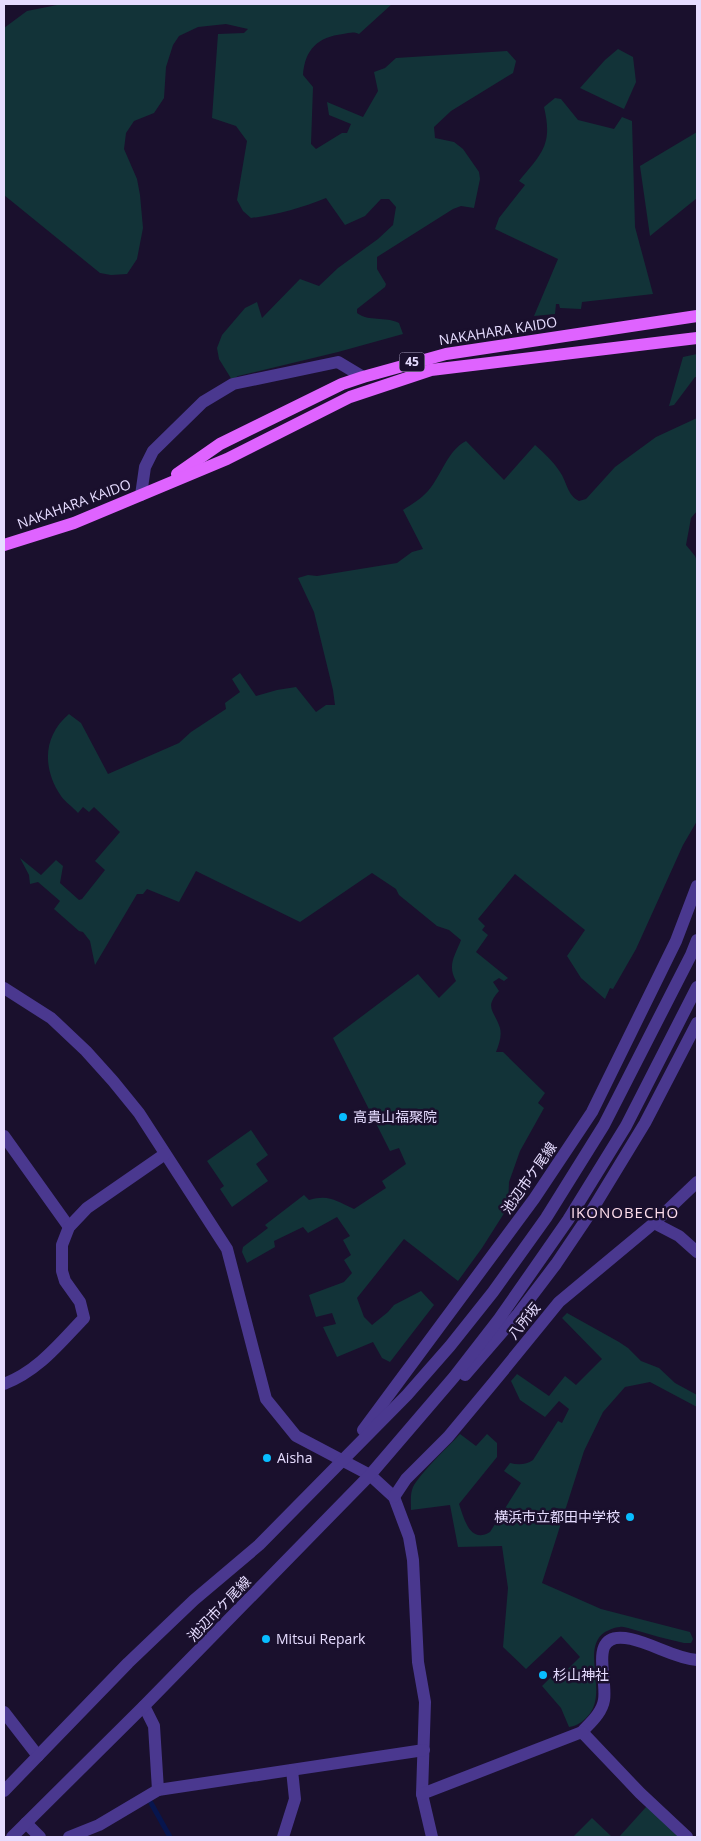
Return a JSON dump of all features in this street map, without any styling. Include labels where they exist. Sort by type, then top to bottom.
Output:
[{"type":"main road","name":"NAKAHARA KAIDO","points":[[154,489],[220,444],[342,384],[363,377],[446,354],[697,316]]},
{"type":"main road","name":"NAKAHARA KAIDO","points":[[4,545],[74,523],[228,459],[350,397],[431,370],[697,338]]},
{"type":"street","points":[[142,495],[145,467],[153,451],[203,402],[233,384],[338,362],[363,377]]},
{"type":"street","name":"池辺市ケ尾線","points":[[342,1460],[387,1396],[534,1199],[592,1112],[676,941],[697,886]]},
{"type":"street","name":"池辺市ケ尾線","points":[[4,1791],[128,1663],[194,1600],[259,1546],[407,1395],[450,1346],[493,1292],[546,1218],[604,1125],[697,940]]},
{"type":"street","name":"池辺市ケ尾線","points":[[12,1837],[144,1706],[370,1475],[439,1394],[499,1319],[568,1220],[626,1126],[669,1045],[697,986]]},
{"type":"street","points":[[4,988],[51,1018],[86,1051],[139,1113],[227,1249],[266,1399],[296,1436],[370,1475],[394,1497],[409,1537],[414,1560],[418,1662],[425,1702],[422,1794],[432,1837]]},
{"type":"street","name":"池辺市ケ尾線","points":[[439,1394],[459,1383],[518,1314],[556,1264],[589,1215],[645,1123],[697,1023]]},
{"type":"street","points":[[4,1136],[69,1227]]},
{"type":"street","points":[[4,1384],[18,1378],[43,1362],[84,1318],[80,1302],[65,1281],[62,1271],[62,1245],[69,1227],[87,1208],[165,1154]]},
{"type":"street","name":"八所坂","points":[[394,1497],[406,1479],[448,1437],[558,1302],[654,1223],[697,1182]]},
{"type":"street","points":[[654,1223],[679,1236],[697,1252]]},
{"type":"street","points":[[422,1794],[582,1732],[597,1716],[604,1701],[602,1655],[605,1644],[614,1638],[631,1639],[686,1659],[697,1660]]},
{"type":"street","points":[[144,1706],[154,1726],[158,1790]]},
{"type":"street","points":[[4,1712],[38,1756]]},
{"type":"street","points":[[582,1732],[640,1793],[687,1837]]},
{"type":"street","points":[[69,1837],[99,1825],[158,1790],[424,1750]]},
{"type":"street","points":[[283,1837],[295,1799],[292,1770]]},
{"type":"street","points":[[26,1823],[40,1837]]},
{"type":"green space","points":[[62,4],[392,4],[359,34],[351,32],[326,38],[310,51],[304,66],[303,75],[313,87],[311,144],[316,149],[342,133],[347,133],[351,124],[329,115],[327,102],[363,117],[378,91],[374,72],[385,68],[396,58],[507,51],[516,61],[513,73],[451,111],[434,127],[435,138],[454,142],[463,149],[479,172],[480,179],[474,208],[461,206],[453,209],[377,257],[377,269],[386,284],[385,287],[357,309],[357,313],[362,316],[399,323],[403,334],[238,376],[232,380],[219,359],[217,348],[222,335],[245,308],[257,302],[262,318],[300,279],[319,286],[338,268],[378,239],[393,225],[396,207],[389,199],[381,199],[365,216],[345,225],[326,198],[289,211],[261,217],[251,218],[243,211],[237,200],[247,141],[236,126],[212,118],[218,34],[244,33],[248,29],[226,24],[198,27],[179,36],[173,45],[166,67],[164,98],[154,113],[134,121],[126,133],[124,149],[137,179],[143,228],[137,259],[127,274],[111,275],[100,273],[4,195],[4,28],[27,11]]},
{"type":"green space","points":[[618,49],[633,57],[636,82],[624,109],[580,88],[605,60]]},
{"type":"green space","points":[[555,98],[561,99],[578,120],[614,129],[622,117],[632,121],[635,227],[653,294],[582,302],[581,309],[560,308],[559,304],[556,304],[555,314],[534,316],[558,259],[495,229],[499,218],[525,185],[519,181],[544,148],[547,131],[544,107]]},
{"type":"green space","points":[[697,132],[697,198],[650,236],[640,166]]},
{"type":"green space","points":[[697,354],[697,377],[695,377],[674,405],[669,406],[683,357]]},
{"type":"green space","points":[[697,418],[697,511],[691,518],[686,545],[697,561],[697,821],[683,845],[636,949],[613,989],[610,988],[605,999],[581,978],[567,956],[585,930],[515,874],[478,919],[485,926],[482,930],[488,935],[476,952],[508,978],[504,981],[499,978],[493,982],[499,991],[491,1005],[501,1031],[496,1052],[503,1052],[545,1093],[538,1103],[544,1108],[520,1151],[509,1182],[508,1207],[458,1281],[404,1239],[357,1298],[364,1317],[372,1325],[394,1305],[421,1291],[434,1305],[390,1362],[382,1358],[373,1342],[337,1357],[323,1327],[336,1324],[332,1313],[316,1317],[309,1295],[344,1282],[352,1273],[344,1260],[351,1255],[343,1240],[350,1236],[337,1217],[308,1233],[303,1227],[274,1241],[275,1247],[247,1263],[242,1252],[243,1247],[268,1228],[265,1225],[304,1195],[309,1200],[316,1198],[332,1199],[354,1209],[386,1188],[382,1181],[406,1164],[399,1148],[390,1151],[333,1038],[418,974],[439,998],[456,981],[452,965],[461,940],[449,930],[437,926],[399,895],[396,889],[372,873],[300,922],[196,871],[179,902],[147,889],[143,894],[137,894],[95,965],[90,941],[83,932],[79,931],[54,909],[60,901],[38,882],[30,884],[29,875],[20,858],[41,875],[56,860],[63,866],[60,883],[79,900],[82,899],[105,870],[95,861],[120,832],[94,807],[89,812],[83,807],[78,813],[63,798],[55,785],[48,764],[50,742],[60,723],[69,714],[81,723],[108,774],[179,743],[191,732],[226,709],[225,703],[240,692],[232,679],[240,673],[256,696],[296,687],[316,712],[326,705],[335,705],[314,612],[298,578],[397,563],[412,552],[423,549],[403,510],[428,491],[449,457],[459,445],[466,441],[504,480],[535,445],[554,464],[572,495],[579,501],[586,499],[615,467],[656,437]]},
{"type":"green space","points":[[251,1130],[268,1155],[256,1164],[268,1181],[232,1207],[220,1189],[224,1186],[207,1161]]},
{"type":"green space","points":[[567,1313],[619,1342],[641,1361],[659,1368],[675,1383],[697,1395],[697,1407],[650,1382],[625,1387],[603,1412],[584,1451],[542,1583],[601,1609],[690,1632],[693,1639],[691,1643],[684,1643],[623,1627],[605,1632],[598,1640],[595,1649],[596,1697],[593,1708],[586,1718],[576,1725],[569,1727],[561,1708],[542,1686],[551,1677],[552,1679],[555,1677],[558,1679],[580,1657],[561,1636],[526,1669],[503,1647],[508,1588],[502,1546],[458,1547],[450,1505],[411,1510],[413,1487],[428,1467],[460,1434],[476,1446],[487,1434],[497,1443],[497,1457],[459,1504],[466,1523],[473,1532],[477,1535],[483,1535],[490,1532],[521,1483],[504,1471],[510,1463],[522,1464],[533,1460],[558,1421],[562,1423],[569,1409],[559,1401],[545,1417],[520,1400],[511,1381],[517,1374],[549,1396],[565,1376],[576,1385],[602,1359],[562,1318]]},
{"type":"green space","points":[[647,1806],[681,1837],[619,1837]]},
{"type":"green space","points":[[592,1818],[612,1837],[573,1837]]},
{"type":"waterway","points":[[151,1803],[170,1837]]},
{"type":"place","name":"高貴山福聚院","points":[[343,1117]]},
{"type":"place","name":"Aisha","points":[[267,1458]]},
{"type":"place","name":"横浜市立都田中学校","points":[[630,1517]]},
{"type":"place","name":"Mitsui Repark","points":[[266,1639]]},
{"type":"place","name":"杉山神社","points":[[543,1675]]},
{"type":"district","name":"IKONOBECHO","points":[[625,1213]]}]
